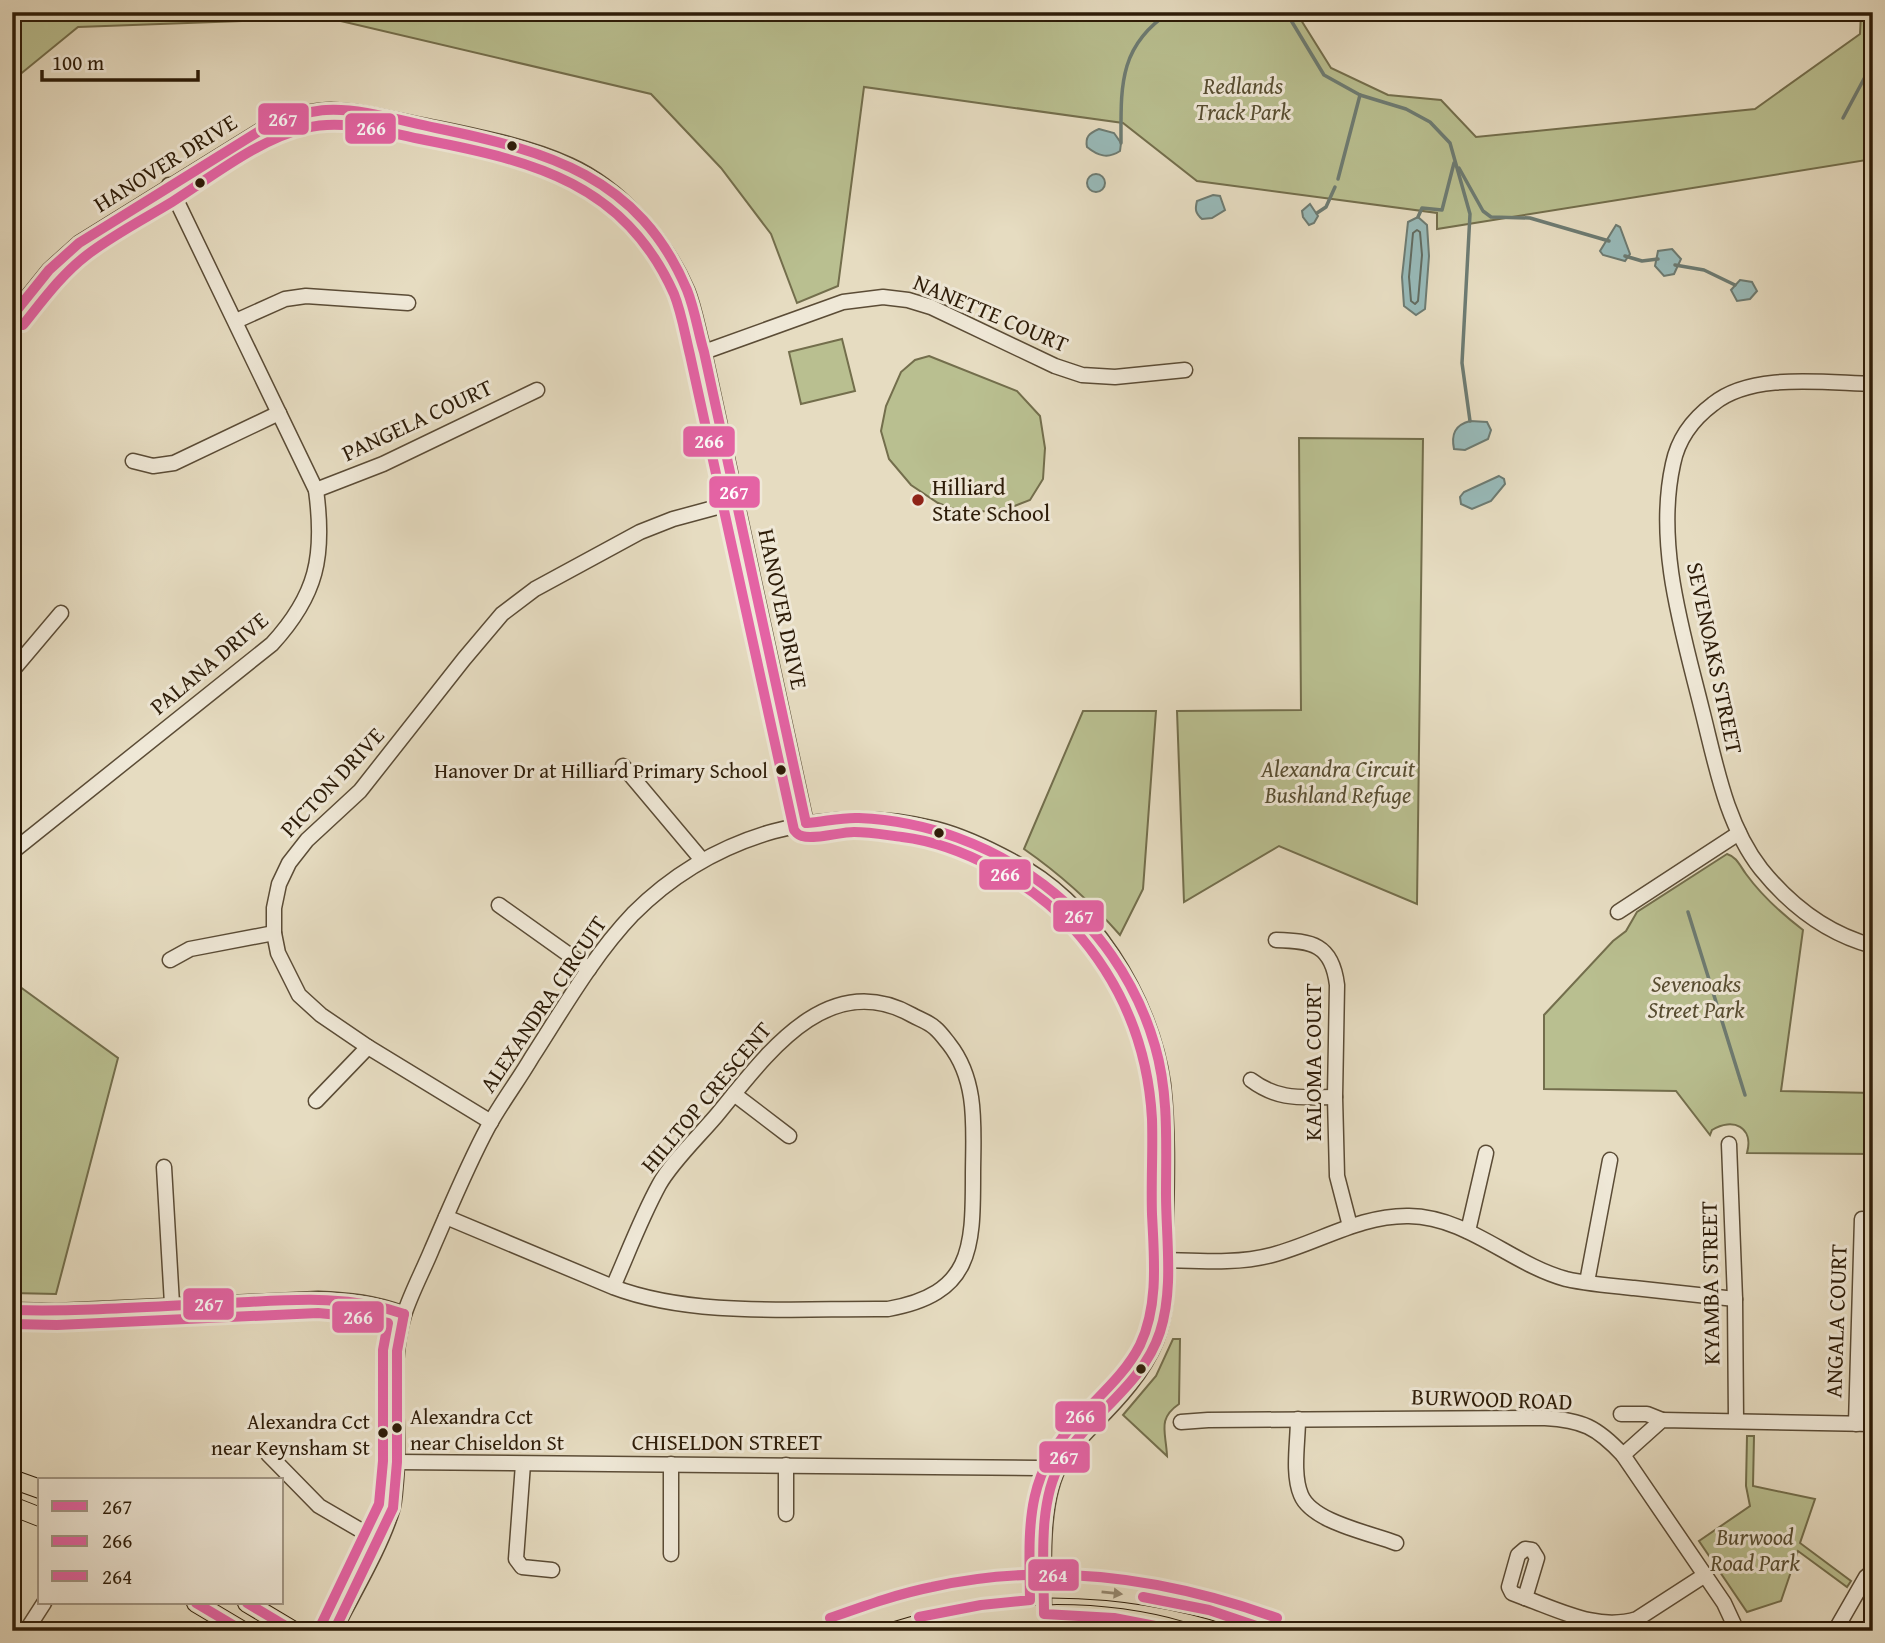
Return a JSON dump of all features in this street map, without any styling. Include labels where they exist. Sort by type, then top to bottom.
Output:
[{"type":"main road","points":[[12,1479],[38,1488]]},
{"type":"main road","points":[[12,1506],[38,1516]]},
{"type":"main road","points":[[835,1631],[938,1600],[974,1594],[1044,1589],[1105,1592],[1198,1605],[1272,1631]]},
{"type":"main road","points":[[199,1604],[243,1631]]},
{"type":"main road","points":[[249,1604],[294,1631]]},
{"type":"main road","points":[[922,1631],[948,1624],[1044,1614],[1128,1620],[1182,1631]]},
{"type":"street","name":"HANOVER DRIVE","points":[[12,316],[48,270],[79,243],[274,122],[302,114],[330,110],[360,113],[442,130],[538,154],[569,165],[595,180],[645,224],[687,291],[704,352],[806,823]]},
{"type":"street","name":"PALANA DRIVE","points":[[12,852],[272,645],[293,621],[311,587],[320,544],[316,490],[169,185]]},
{"type":"street","points":[[236,321],[285,299],[306,296],[408,303]]},
{"type":"street","name":"NANETTE COURT","points":[[704,352],[843,302],[883,297],[908,300],[931,307],[1055,366],[1082,375],[1115,376],[1185,370]]},
{"type":"street","name":"SEVENOAKS STREET","points":[[1873,384],[1777,383],[1733,390],[1692,422],[1680,443],[1672,465],[1668,505],[1669,551],[1674,592],[1720,785],[1739,833],[1760,868],[1789,899],[1821,925],[1854,941],[1873,946]]},
{"type":"street","name":"PANGELA COURT","points":[[316,490],[383,464],[537,390]]},
{"type":"street","points":[[133,461],[153,466],[174,463],[279,413]]},
{"type":"street","name":"PICTON DRIVE","points":[[491,1122],[368,1047],[321,1015],[299,995],[278,953],[274,933],[274,908],[279,884],[289,863],[307,841],[360,791],[502,614],[535,589],[639,532],[673,519],[736,502]]},
{"type":"street","points":[[12,671],[61,612]]},
{"type":"street","points":[[623,766],[702,860]]},
{"type":"street","name":"ALEXANDRA CIRCUIT","points":[[334,1631],[393,1508],[397,1462],[397,1351],[404,1314],[491,1122],[589,969],[629,919],[702,860],[754,836],[806,823],[857,818],[907,824],[956,835],[1021,866],[1064,899],[1086,922],[1125,973],[1154,1044],[1166,1114],[1166,1260],[1162,1324],[1144,1366],[1107,1412],[1073,1447],[1055,1474],[1046,1512],[1044,1614]]},
{"type":"street","points":[[1618,912],[1739,833]]},
{"type":"street","points":[[499,905],[589,969]]},
{"type":"street","points":[[170,960],[190,949],[274,933]]},
{"type":"street","name":"KALOMA COURT","points":[[1276,940],[1310,943],[1331,959],[1335,969],[1337,1176],[1350,1226]]},
{"type":"street","name":"HILLTOP CRESCENT","points":[[446,1217],[613,1287],[633,1295],[710,1308],[888,1309],[928,1299],[947,1284],[960,1268],[969,1249],[973,1224],[973,1102],[959,1057],[936,1028],[898,1007],[873,1002],[844,1004],[819,1012],[785,1035],[660,1183],[613,1287]]},
{"type":"street","points":[[316,1101],[368,1047]]},
{"type":"street","points":[[1251,1080],[1265,1090],[1283,1097],[1335,1097]]},
{"type":"street","points":[[734,1094],[789,1136]]},
{"type":"street","name":"KYAMBA STREET","points":[[1729,1144],[1736,1420]]},
{"type":"street","points":[[1468,1231],[1486,1153]]},
{"type":"street","points":[[1587,1282],[1610,1160]]},
{"type":"street","points":[[164,1167],[172,1304]]},
{"type":"street","points":[[1166,1260],[1254,1259],[1274,1255],[1350,1226],[1386,1217],[1410,1216],[1436,1219],[1468,1231],[1565,1279],[1735,1299]]},
{"type":"street","name":"ANGALA COURT","points":[[1856,1424],[1866,1287],[1862,1219]]},
{"type":"street","points":[[12,1310],[56,1311],[318,1299],[351,1300],[404,1314]]},
{"type":"street","points":[[1622,1414],[1647,1414],[1661,1420],[1873,1424]]},
{"type":"street","points":[[1298,1419],[1297,1478],[1300,1494],[1307,1505],[1322,1517],[1396,1542]]},
{"type":"street","name":"BURWOOD ROAD","points":[[1181,1422],[1298,1419],[1571,1420],[1592,1427],[1623,1455],[1724,1603],[1738,1631]]},
{"type":"street","points":[[1623,1455],[1661,1420]]},
{"type":"street","points":[[268,1454],[319,1506],[379,1541]]},
{"type":"street","name":"CHISELDON STREET","points":[[397,1462],[1038,1468],[1055,1474]]},
{"type":"street","points":[[523,1464],[516,1559],[522,1567],[552,1570]]},
{"type":"street","points":[[671,1464],[671,1553]]},
{"type":"street","points":[[786,1465],[786,1514]]},
{"type":"street","points":[[1835,1631],[1862,1584],[1873,1571]]},
{"type":"street","points":[[1525,1598],[1589,1621],[1609,1624],[1626,1622],[1637,1619],[1705,1574]]},
{"type":"street","points":[[26,1631],[43,1604]]},
{"type":"green space","name":"Redlands Track Park","points":[[12,12],[1296,12],[1331,68],[1388,95],[1441,100],[1476,137],[1755,109],[1860,34],[1861,12],[1873,12],[1873,159],[1437,229],[1437,213],[1197,181],[1123,123],[864,87],[838,286],[797,303],[771,234],[721,168],[651,94],[328,18],[78,27],[12,81]]},
{"type":"green space","points":[[842,339],[855,391],[801,404],[789,352]]},
{"type":"green space","points":[[929,356],[1017,391],[1040,416],[1045,448],[1043,479],[1030,500],[1012,507],[979,512],[959,511],[938,503],[911,485],[889,459],[881,431],[886,406],[901,372],[915,360]]},
{"type":"green space","name":"Alexandra Circuit Bushland Refuge","points":[[1299,438],[1423,439],[1417,904],[1279,846],[1184,902],[1177,711],[1301,710]]},
{"type":"green space","points":[[1083,711],[1156,711],[1143,889],[1120,935],[1075,889],[1024,849]]},
{"type":"green space","name":"Sevenoaks Street Park","points":[[1727,854],[1736,860],[1752,882],[1780,911],[1803,930],[1781,1091],[1873,1093],[1873,1154],[1747,1153],[1745,1131],[1727,1124],[1712,1130],[1710,1135],[1676,1091],[1544,1089],[1544,1015],[1613,941],[1626,931],[1637,912]]},
{"type":"green space","points":[[12,981],[118,1058],[56,1294],[12,1293]]},
{"type":"green space","points":[[1173,1339],[1180,1339],[1179,1404],[1165,1421],[1167,1456],[1123,1415],[1156,1376]]},
{"type":"green space","name":"Burwood Road Park","points":[[1747,1436],[1754,1436],[1753,1486],[1815,1499],[1800,1543],[1851,1581],[1847,1587],[1798,1551],[1781,1601],[1747,1612],[1699,1541],[1750,1506],[1746,1486]]},
{"type":"water","points":[[1099,129],[1114,133],[1121,143],[1120,151],[1103,155],[1087,147],[1088,136]]},
{"type":"water","points":[[1096,174],[1102,177],[1105,183],[1102,189],[1096,192],[1090,189],[1087,183],[1090,177]]},
{"type":"water","points":[[1213,195],[1220,196],[1225,210],[1212,218],[1202,219],[1196,211],[1197,201]]},
{"type":"water","points":[[1310,204],[1318,216],[1314,223],[1309,225],[1302,211]]},
{"type":"water","points":[[1418,217],[1427,225],[1429,256],[1425,309],[1416,315],[1404,306],[1402,277],[1408,222]]},
{"type":"water","points":[[1616,225],[1620,227],[1630,254],[1625,261],[1603,255],[1600,251]]},
{"type":"water","points":[[1672,249],[1681,259],[1674,274],[1664,276],[1655,266],[1658,251]]},
{"type":"water","points":[[1740,280],[1752,282],[1757,291],[1750,299],[1737,301],[1731,290]]},
{"type":"water","points":[[1470,421],[1487,422],[1491,430],[1488,439],[1465,450],[1454,449],[1455,431]]},
{"type":"water","points":[[1499,476],[1504,479],[1505,484],[1491,501],[1472,509],[1461,504],[1460,497],[1464,492]]},
{"type":"waterway","points":[[1121,143],[1121,104],[1126,69],[1140,39],[1170,12]]},
{"type":"waterway","points":[[1286,12],[1324,75],[1360,95],[1406,109],[1430,122],[1450,143],[1470,214],[1462,363],[1470,421]]},
{"type":"waterway","points":[[1843,118],[1873,62]]},
{"type":"waterway","points":[[1338,179],[1360,95]]},
{"type":"waterway","points":[[1418,217],[1422,208],[1442,210],[1454,163]]},
{"type":"waterway","points":[[1459,168],[1483,211],[1491,217],[1530,218],[1609,241]]},
{"type":"waterway","points":[[1317,213],[1326,207],[1335,187]]},
{"type":"waterway","points":[[1625,256],[1642,261],[1658,259]]},
{"type":"waterway","points":[[1675,265],[1704,270],[1735,285]]},
{"type":"waterway","points":[[1688,912],[1745,1095]]},
{"type":"transit line","name":"267","points":[[12,316],[49,270],[79,243],[274,122],[300,114],[340,110],[381,116],[515,147],[552,159],[585,175],[616,195],[643,220],[667,251],[690,298],[806,823]]},
{"type":"transit line","name":"266","points":[[23,325],[69,270],[107,241],[254,149],[288,133],[321,125],[381,130],[503,157],[539,169],[602,202],[630,226],[654,257],[674,294],[681,317],[794,830],[807,837],[860,832],[925,841],[994,868],[1037,895],[1072,927],[1105,970],[1129,1016],[1145,1066],[1152,1119],[1154,1281],[1150,1314],[1140,1345],[1120,1374],[1061,1439],[1048,1460],[1039,1481],[1031,1525],[1030,1600],[981,1605],[919,1617]]},
{"type":"transit line","name":"267","points":[[806,823],[859,818],[909,824],[957,838],[1002,858],[1044,885],[1081,917],[1112,956],[1137,999],[1155,1046],[1165,1101],[1167,1298],[1160,1332],[1141,1369],[1073,1445],[1053,1478],[1045,1516],[1044,1614],[1114,1618],[1181,1631]]},
{"type":"transit line","name":"267","points":[[12,1310],[318,1300],[361,1303],[404,1314]]},
{"type":"transit line","name":"266","points":[[12,1324],[57,1325],[318,1313],[388,1323],[383,1350],[383,1461],[379,1504],[321,1625]]},
{"type":"transit line","name":"267","points":[[334,1631],[393,1508],[397,1462],[397,1351],[404,1314]]},
{"type":"transit line","name":"264","points":[[830,1618],[932,1587],[1019,1575],[1063,1575],[1150,1584],[1235,1604],[1277,1618]]},
{"type":"transit line","name":"267","points":[[1143,1597],[1209,1610],[1271,1631]]},
{"type":"transit line","name":"267","points":[[198,1604],[243,1631]]},
{"type":"transit line","name":"267","points":[[249,1604],[294,1631]]},
{"type":"place","name":"Hilliard State School","points":[[918,500]]},
{"type":"place","name":"Hanover Dr at Hilliard Primary School","points":[[781,770]]},
{"type":"place","name":"Alexandra Cct near Chiseldon St","points":[[397,1428]]},
{"type":"place","name":"Alexandra Cct near Keynsham St","points":[[383,1433]]}]
